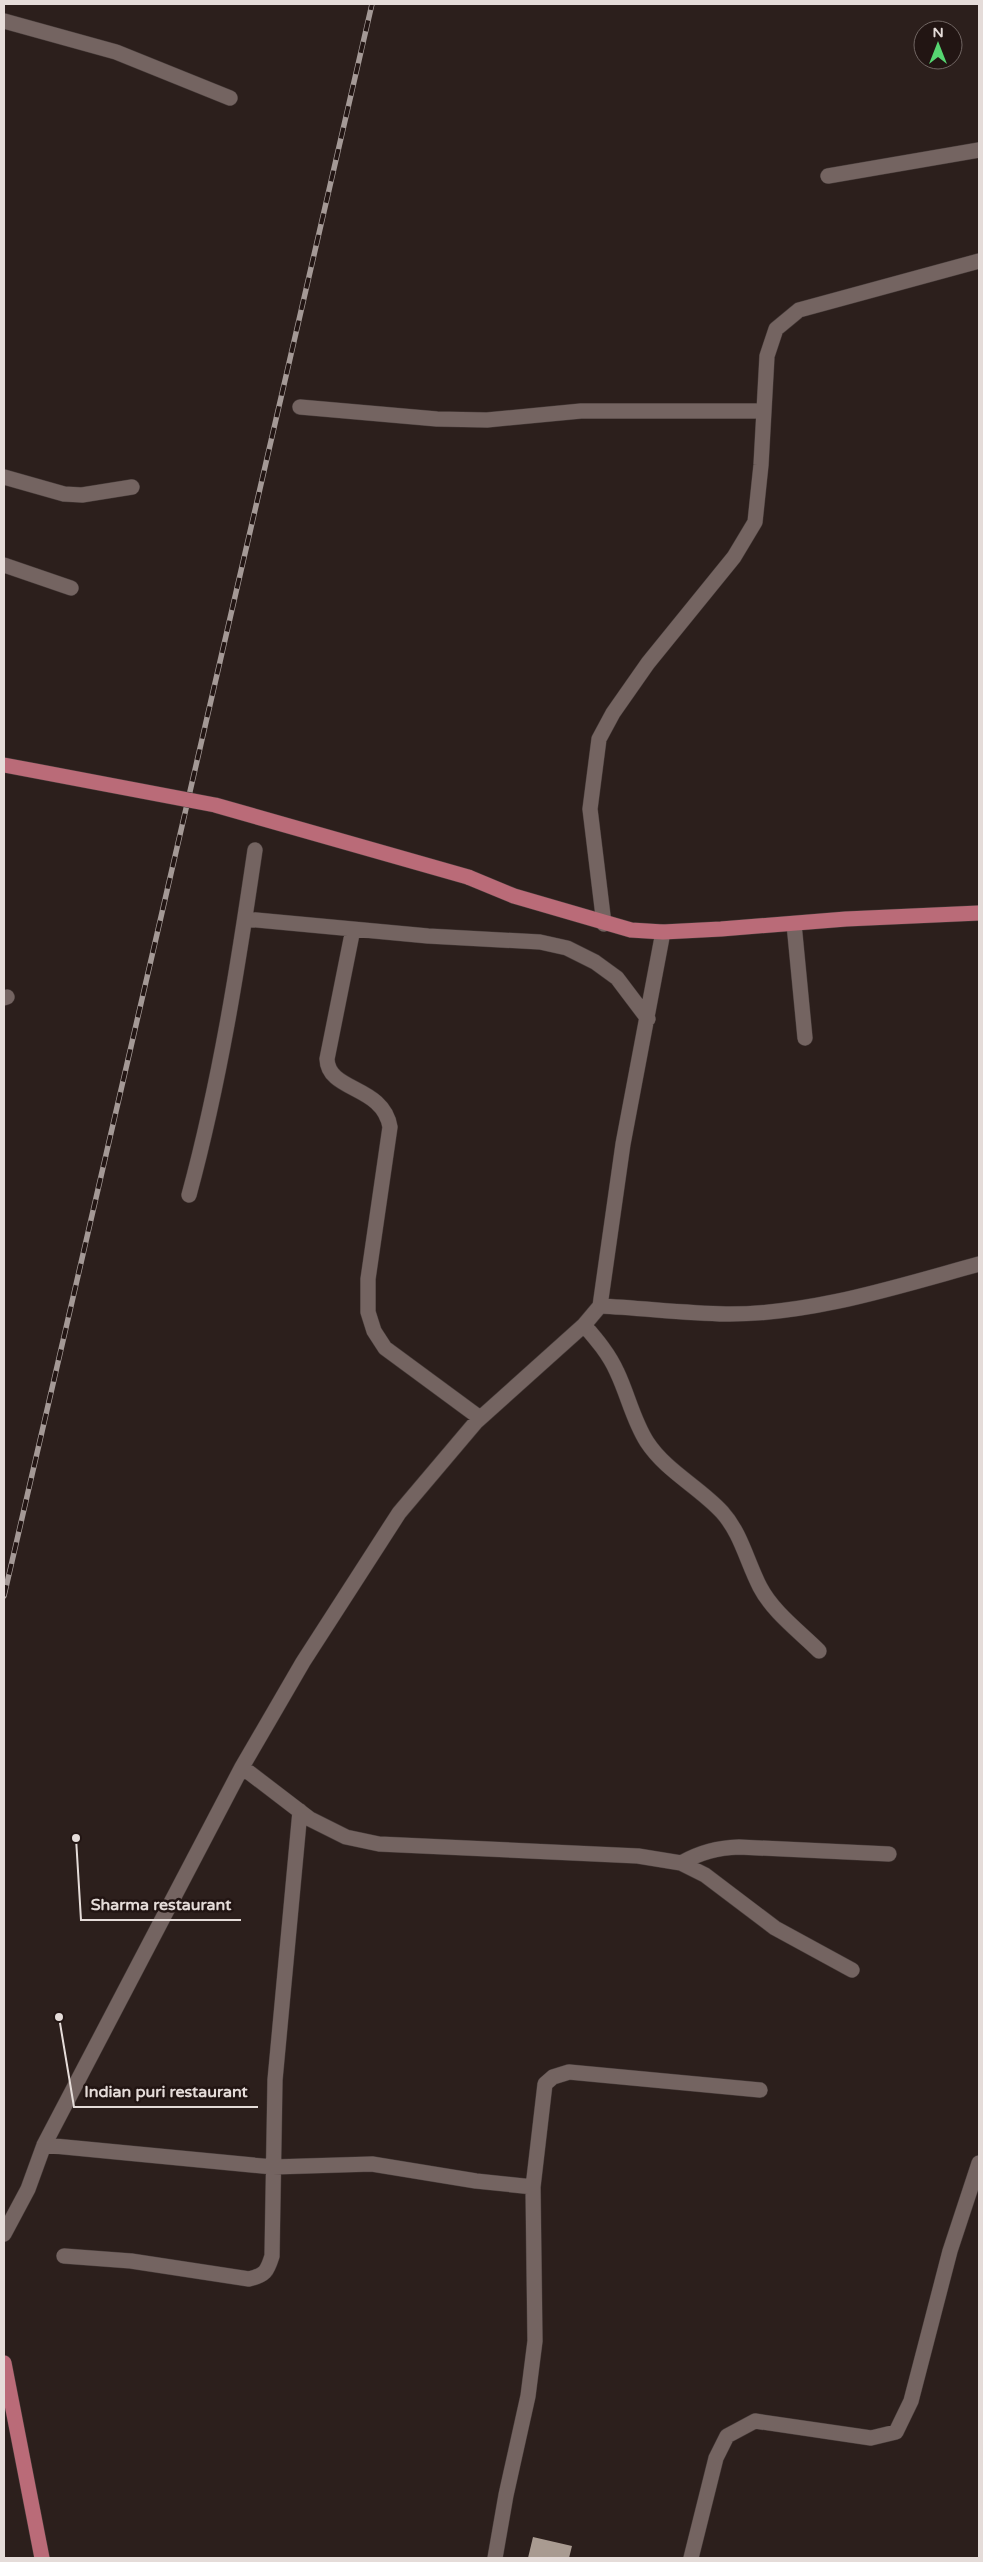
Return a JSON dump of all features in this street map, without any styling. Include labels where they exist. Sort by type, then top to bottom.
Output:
[{"type":"main road","points":[[4,765],[216,805],[468,877],[514,896],[604,924],[631,930],[663,932],[979,913]]},
{"type":"main road","points":[[4,2363],[42,2558]]},
{"type":"street","points":[[4,21],[116,52],[230,98]]},
{"type":"street","points":[[828,176],[979,150]]},
{"type":"street","points":[[604,924],[590,809],[599,739],[613,713],[648,662],[734,557],[755,522],[767,356],[776,329],[799,310],[979,262]]},
{"type":"street","points":[[300,407],[487,420],[581,410],[764,411]]},
{"type":"street","points":[[4,477],[64,494],[82,495],[132,487]]},
{"type":"street","points":[[4,565],[71,588]]},
{"type":"street","points":[[190,1195],[210,1117],[234,988],[254,850]]},
{"type":"street","points":[[244,918],[353,929],[540,942],[567,948],[595,962],[617,978],[648,1019]]},
{"type":"street","points":[[794,924],[805,1038]]},
{"type":"street","points":[[353,929],[327,1059],[327,1068],[332,1076],[378,1101],[388,1114],[390,1127],[369,1271],[368,1312],[374,1331],[385,1348],[480,1418]]},
{"type":"street","points":[[4,2234],[28,2189],[44,2145],[242,1767],[318,1637],[399,1512],[480,1418],[584,1325],[600,1306],[623,1144],[663,932]]},
{"type":"street","points":[[600,1306],[727,1314],[800,1308],[882,1292],[979,1264]]},
{"type":"street","points":[[584,1325],[604,1350],[617,1372],[637,1425],[649,1444],[660,1458],[722,1512],[734,1528],[760,1587],[770,1603],[819,1651]]},
{"type":"street","points":[[242,1767],[310,1820],[346,1837],[379,1844],[638,1856],[681,1863],[705,1875],[775,1928],[852,1970]]},
{"type":"street","points":[[64,2256],[131,2261],[249,2279],[262,2276],[269,2267],[272,2256],[275,2080],[300,1811]]},
{"type":"street","points":[[681,1863],[697,1854],[716,1848],[739,1847],[889,1854]]},
{"type":"street","points":[[495,2558],[506,2495],[528,2396],[535,2341],[533,2187],[545,2084],[553,2077],[569,2072],[760,2090]]},
{"type":"street","points":[[44,2145],[273,2168],[372,2164],[510,2186],[533,2187]]},
{"type":"street","points":[[692,2558],[716,2458],[727,2436],[755,2421],[871,2438],[896,2432],[911,2401],[950,2251],[979,2163]]},
{"type":"building","points":[[533,2537],[572,2546],[569,2558],[528,2558]]},
{"type":"railway","points":[[4,1596],[372,4]]},
{"type":"place","name":"Sharma restaurant","points":[[76,1838]]},
{"type":"place","name":"Indian puri restaurant","points":[[59,2017]]}]
